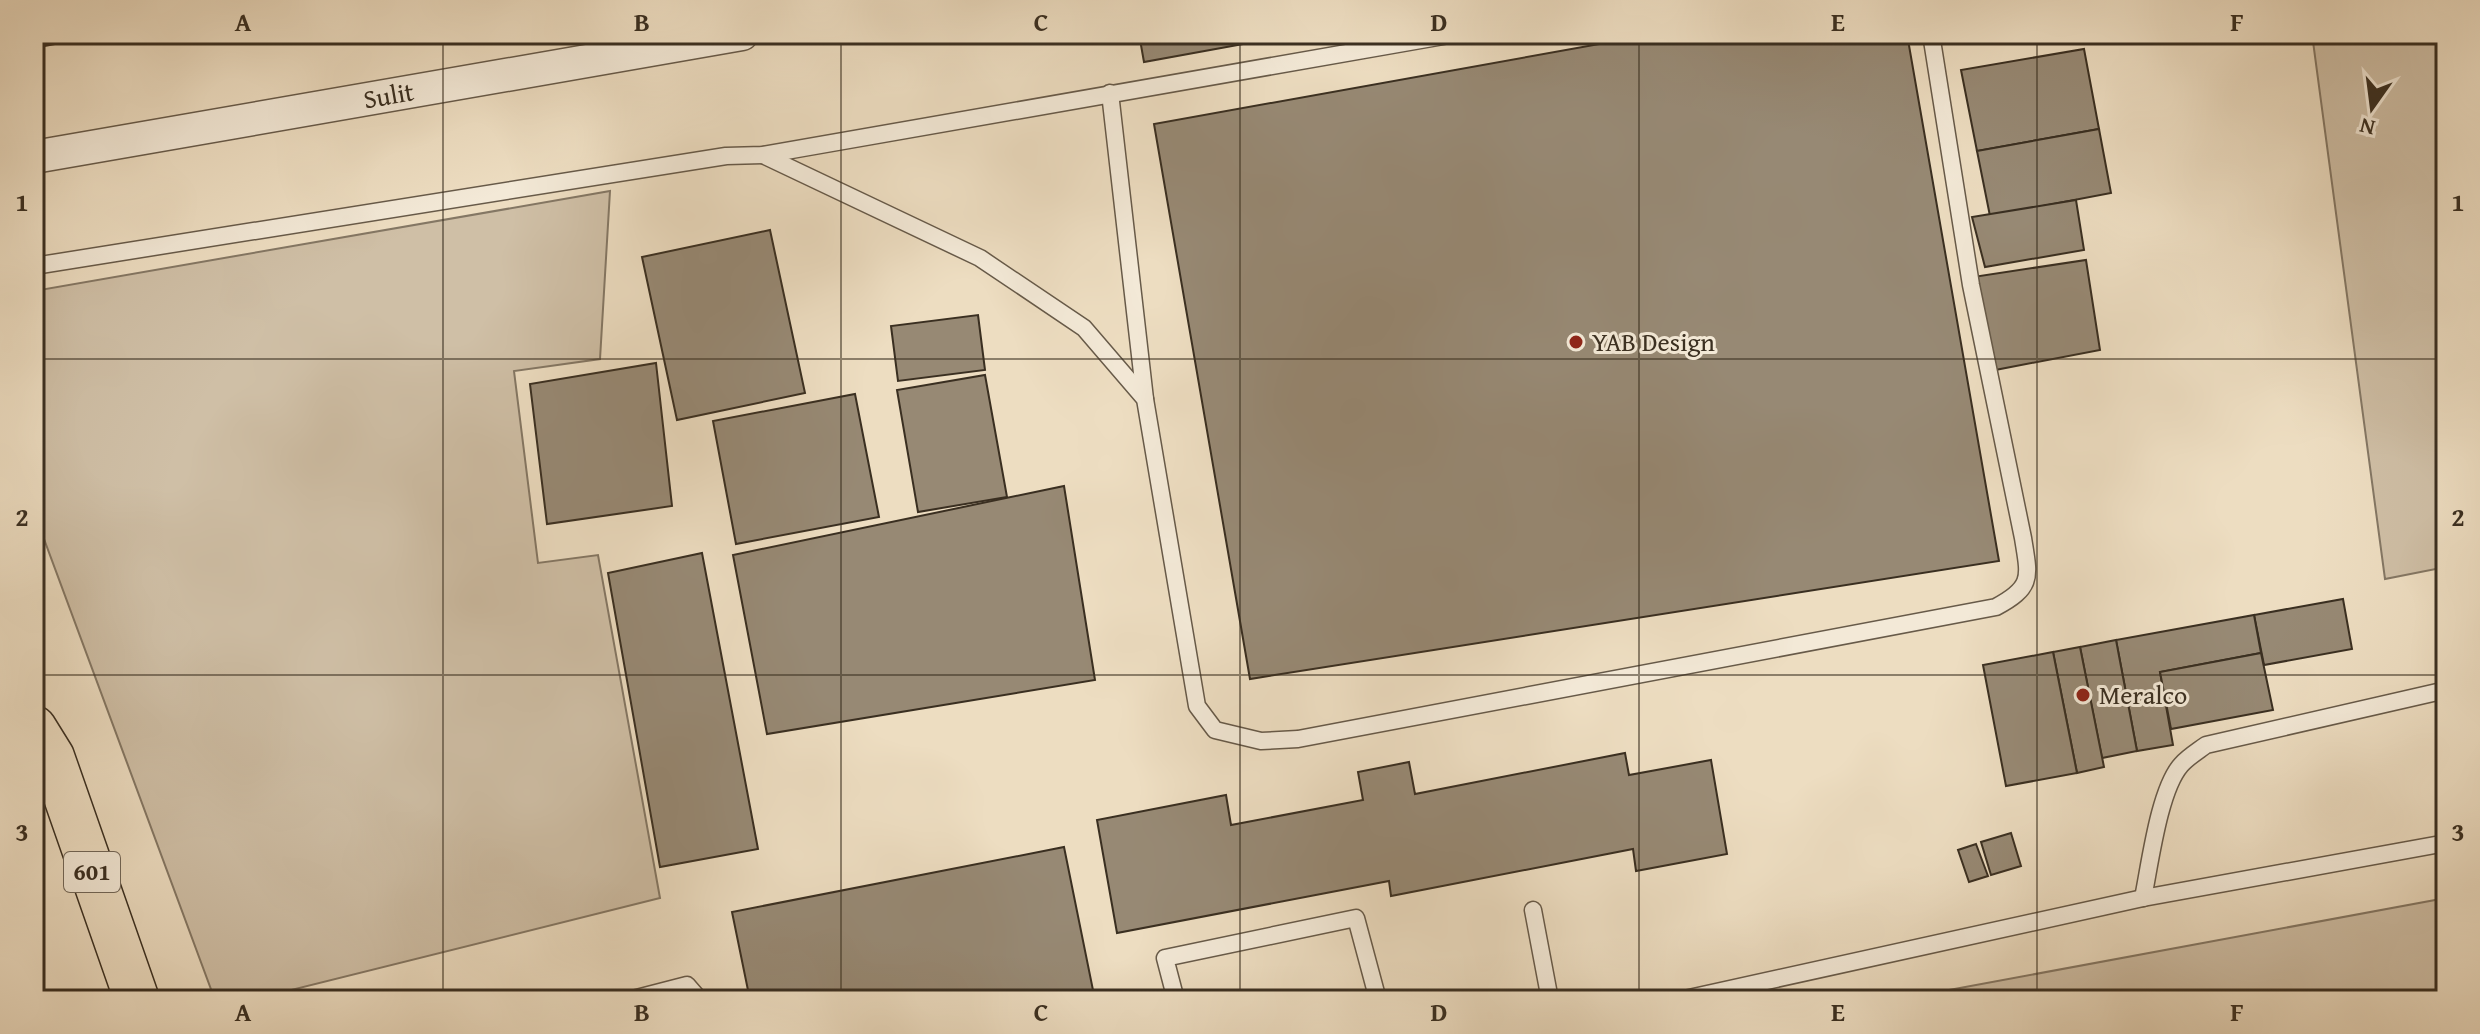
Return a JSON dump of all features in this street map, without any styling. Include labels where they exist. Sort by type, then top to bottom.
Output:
[{"type":"main road","name":"601","points":[[43,742],[137,1000]]},
{"type":"street","name":"Sulit","points":[[34,157],[742,34]]},
{"type":"lane","points":[[34,266],[726,156],[763,155],[1455,34]]},
{"type":"lane","points":[[1110,93],[1145,399],[1197,706],[1215,730],[1261,741],[1298,739],[1996,607],[2018,595],[2027,580],[2027,563],[1971,285],[1931,34]]},
{"type":"lane","points":[[763,155],[980,258],[1084,328],[1145,399]]},
{"type":"lane","points":[[2143,898],[2157,826],[2171,783],[2180,766],[2206,745],[2446,690]]},
{"type":"lane","points":[[1680,1000],[2143,898],[2446,843]]},
{"type":"lane","points":[[1533,910],[1550,1000]]},
{"type":"lane","points":[[1176,1000],[1165,958],[1356,918],[1378,1000]]},
{"type":"lane","points":[[629,1000],[687,985],[700,1000]]},
{"type":"shaded area","points":[[2312,34],[2446,34],[2446,567],[2385,579]]},
{"type":"shaded area","points":[[610,191],[600,359],[514,371],[538,563],[598,555],[660,898],[251,1000],[215,1000],[34,512],[34,291]]},
{"type":"shaded area","points":[[2446,898],[2446,1000],[1895,1000]]},
{"type":"building","points":[[34,34],[107,34],[34,48]]},
{"type":"building","points":[[1139,34],[1298,34],[1144,62]]},
{"type":"building","name":"YAB Design","points":[[1655,34],[1907,34],[1999,561],[1250,679],[1154,124]]},
{"type":"building","points":[[2084,49],[2099,129],[1977,151],[1961,70]]},
{"type":"building","points":[[2099,129],[2111,193],[1990,216],[1977,151]]},
{"type":"building","points":[[2076,200],[2084,250],[1985,267],[1972,217]]},
{"type":"building","points":[[770,230],[805,393],[677,420],[642,257]]},
{"type":"building","points":[[2086,260],[2100,350],[1990,371],[1973,277]]},
{"type":"building","points":[[978,315],[985,370],[898,381],[891,326]]},
{"type":"building","points":[[656,363],[672,506],[547,524],[530,384]]},
{"type":"building","points":[[985,375],[1007,497],[918,512],[897,390]]},
{"type":"building","points":[[855,394],[879,517],[736,544],[713,421]]},
{"type":"building","points":[[1064,486],[1095,680],[767,734],[733,555]]},
{"type":"building","points":[[702,553],[758,849],[660,867],[608,573]]},
{"type":"building","points":[[2343,599],[2352,649],[2264,665],[2254,615]]},
{"type":"building","points":[[2254,615],[2261,653],[2160,672],[2173,745],[2137,751],[2116,640]]},
{"type":"building","points":[[2116,640],[2137,751],[2102,758],[2080,647]]},
{"type":"building","points":[[2080,647],[2104,767],[2077,773],[2053,652]]},
{"type":"building","points":[[2053,652],[2077,773],[2006,786],[1983,665]]},
{"type":"building","points":[[2261,653],[2273,710],[2171,729],[2160,672]]},
{"type":"building","points":[[1625,753],[1629,775],[1711,760],[1727,854],[1636,871],[1633,849],[1391,896],[1389,881],[1117,933],[1097,820],[1226,795],[1231,825],[1363,800],[1358,772],[1409,762],[1415,794]]},
{"type":"building","points":[[2011,833],[2021,866],[1991,875],[1981,842]]},
{"type":"building","points":[[1976,844],[1988,876],[1969,882],[1958,850]]},
{"type":"building","points":[[1064,847],[1095,1000],[750,1000],[732,912]]},
{"type":"place","name":"YAB Design","points":[[1576,342]]},
{"type":"place","name":"Meralco","points":[[2083,695]]}]
